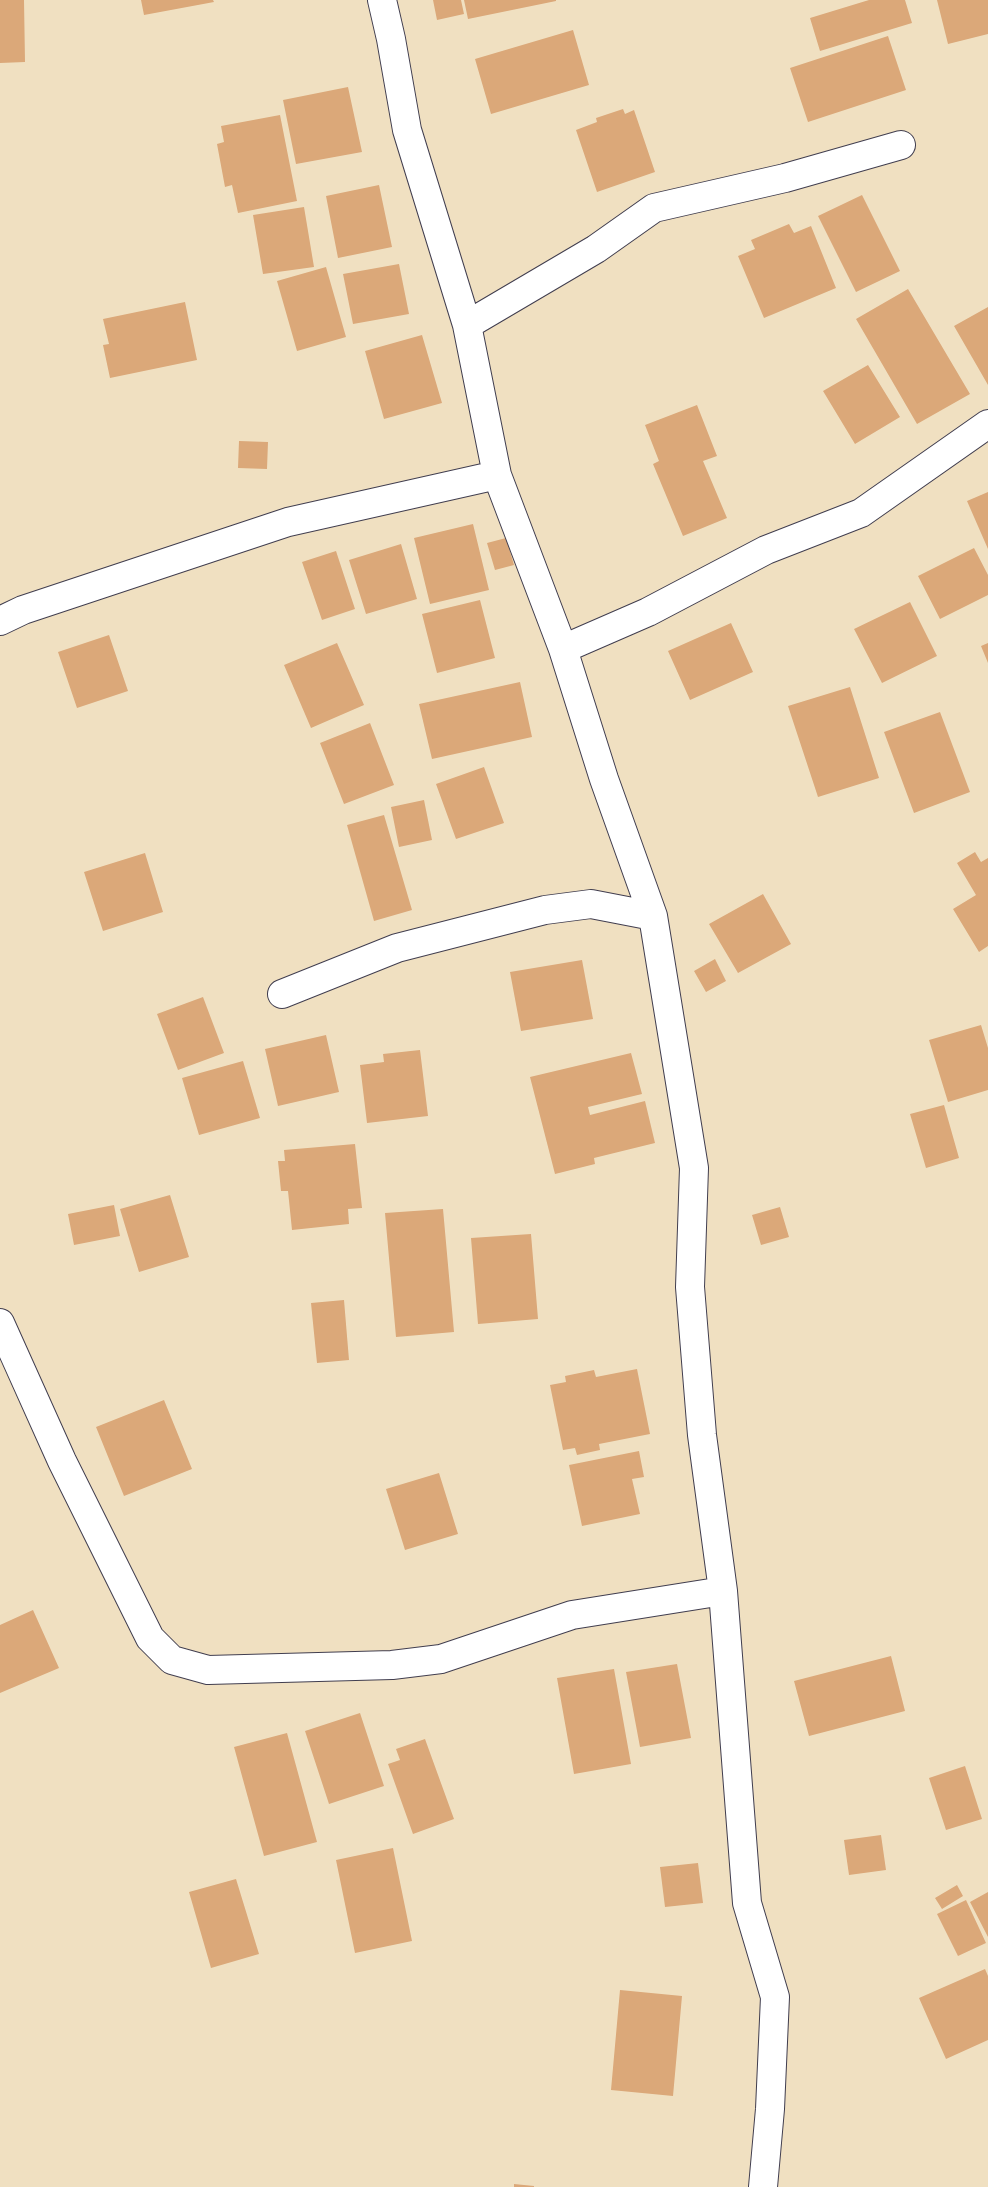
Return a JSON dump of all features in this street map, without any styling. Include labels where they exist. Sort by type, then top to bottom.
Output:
[{"type":"street","points":[[382,0],[407,130],[467,325],[497,475],[562,649],[604,778],[654,916],[694,1168],[690,1287],[702,1435],[723,1591],[746,1903],[775,1997],[770,2109],[763,2187]]},
{"type":"street","points":[[467,325],[588,254],[654,208],[785,178],[901,145]]},
{"type":"street","points":[[562,649],[648,612],[766,550],[861,513],[988,424]]},
{"type":"street","points":[[8,611],[288,522],[497,475]]},
{"type":"street","points":[[282,994],[397,948],[545,910],[591,904],[654,916]]},
{"type":"street","points":[[0,1323],[62,1461],[150,1638],[172,1660],[208,1670],[392,1665],[441,1658],[572,1616],[723,1591]]},
{"type":"building","points":[[0,0],[24,0],[25,62],[0,63]]},
{"type":"building","points":[[141,0],[213,0],[214,2],[144,15]]},
{"type":"building","points":[[433,0],[461,0],[464,14],[437,20]]},
{"type":"building","points":[[464,0],[556,0],[556,1],[468,19]]},
{"type":"building","points":[[869,0],[905,0],[912,23],[820,51],[810,18]]},
{"type":"building","points":[[937,0],[988,0],[988,34],[948,44]]},
{"type":"building","points":[[573,30],[589,85],[491,114],[475,59]]},
{"type":"building","points":[[888,36],[906,90],[808,122],[790,68]]},
{"type":"building","points":[[348,87],[362,152],[296,164],[283,100]]},
{"type":"building","points":[[623,109],[625,114],[634,110],[655,172],[597,192],[576,130],[597,122],[596,118]]},
{"type":"building","points":[[280,115],[297,201],[238,213],[232,185],[225,187],[217,144],[224,142],[221,126]]},
{"type":"building","points":[[379,185],[392,247],[338,258],[326,196]]},
{"type":"building","points":[[862,195],[900,271],[856,292],[818,216]]},
{"type":"building","points":[[304,207],[314,267],[263,274],[253,215]]},
{"type":"building","points":[[789,224],[794,233],[811,226],[836,288],[764,318],[738,256],[755,249],[751,240]]},
{"type":"building","points":[[399,264],[409,314],[353,324],[343,274]]},
{"type":"building","points":[[326,267],[346,337],[297,351],[277,281]]},
{"type":"building","points":[[908,289],[970,394],[917,424],[856,319]]},
{"type":"building","points":[[185,302],[197,360],[110,378],[103,345],[109,344],[103,319]]},
{"type":"building","points":[[988,307],[988,385],[954,326]]},
{"type":"building","points":[[422,335],[442,403],[384,419],[365,351]]},
{"type":"building","points":[[868,365],[900,417],[855,444],[823,391]]},
{"type":"building","points":[[697,405],[717,456],[703,461],[727,518],[683,536],[653,464],[659,461],[645,425]]},
{"type":"building","points":[[239,441],[268,442],[267,469],[238,468]]},
{"type":"building","points":[[988,492],[988,549],[967,501]]},
{"type":"building","points":[[473,524],[489,590],[430,604],[414,538]]},
{"type":"building","points":[[506,538],[514,565],[495,570],[487,543]]},
{"type":"building","points":[[401,544],[417,599],[366,614],[349,560]]},
{"type":"building","points":[[974,548],[988,575],[988,595],[940,619],[918,576]]},
{"type":"building","points":[[336,551],[355,609],[322,620],[302,562]]},
{"type":"building","points":[[480,600],[495,658],[437,673],[422,614]]},
{"type":"building","points":[[910,602],[937,656],[882,683],[854,629]]},
{"type":"building","points":[[731,623],[753,672],[690,700],[668,651]]},
{"type":"building","points":[[109,635],[128,691],[77,708],[58,652]]},
{"type":"building","points":[[337,643],[364,705],[311,728],[284,665]]},
{"type":"building","points":[[988,643],[988,663],[981,646]]},
{"type":"building","points":[[520,682],[532,737],[432,759],[419,704]]},
{"type":"building","points":[[850,687],[879,778],[818,797],[788,706]]},
{"type":"building","points":[[940,712],[970,792],[914,813],[884,732]]},
{"type":"building","points":[[370,723],[394,785],[344,804],[320,743]]},
{"type":"building","points":[[484,767],[504,823],[456,839],[436,784]]},
{"type":"building","points":[[424,800],[432,840],[399,847],[391,807]]},
{"type":"building","points":[[384,815],[412,910],[374,921],[347,825]]},
{"type":"building","points":[[975,852],[981,862],[988,858],[988,946],[979,952],[953,909],[976,895],[957,863]]},
{"type":"building","points":[[145,853],[163,912],[103,931],[84,872]]},
{"type":"building","points":[[763,894],[791,944],[738,973],[709,924]]},
{"type":"building","points":[[715,959],[726,981],[706,992],[694,971]]},
{"type":"building","points":[[582,960],[593,1019],[521,1031],[510,972]]},
{"type":"building","points":[[203,997],[224,1053],[178,1070],[157,1014]]},
{"type":"building","points":[[981,1025],[988,1048],[988,1090],[948,1102],[929,1040]]},
{"type":"building","points":[[326,1035],[339,1092],[278,1106],[265,1049]]},
{"type":"building","points":[[420,1050],[428,1116],[367,1123],[360,1065],[384,1062],[383,1054]]},
{"type":"building","points":[[631,1053],[642,1094],[588,1107],[590,1115],[645,1101],[655,1143],[594,1158],[595,1164],[555,1174],[530,1077]]},
{"type":"building","points":[[243,1061],[260,1118],[199,1135],[182,1078]]},
{"type":"building","points":[[944,1105],[959,1158],[926,1168],[910,1114]]},
{"type":"building","points":[[355,1144],[362,1208],[348,1209],[349,1224],[292,1230],[288,1191],[281,1191],[278,1161],[285,1161],[284,1150]]},
{"type":"building","points":[[170,1195],[189,1257],[139,1272],[120,1209]]},
{"type":"building","points":[[114,1205],[120,1236],[74,1245],[68,1214]]},
{"type":"building","points":[[780,1207],[789,1237],[761,1245],[752,1215]]},
{"type":"building","points":[[443,1209],[454,1332],[396,1337],[385,1213]]},
{"type":"building","points":[[531,1234],[538,1319],[478,1324],[471,1238]]},
{"type":"building","points":[[344,1300],[349,1360],[317,1363],[311,1303]]},
{"type":"building","points":[[637,1369],[650,1434],[599,1444],[600,1450],[577,1455],[575,1448],[563,1450],[550,1385],[566,1382],[565,1376],[594,1370],[596,1377]]},
{"type":"building","points":[[164,1400],[192,1469],[124,1496],[96,1427]]},
{"type":"building","points":[[639,1451],[644,1477],[632,1479],[640,1514],[582,1526],[569,1465]]},
{"type":"building","points":[[439,1473],[458,1534],[405,1550],[386,1489]]},
{"type":"building","points":[[33,1610],[59,1668],[0,1693],[0,1625]]},
{"type":"building","points":[[891,1656],[905,1711],[809,1736],[794,1681]]},
{"type":"building","points":[[677,1664],[691,1738],[640,1747],[626,1672]]},
{"type":"building","points":[[614,1669],[631,1764],[574,1774],[557,1678]]},
{"type":"building","points":[[360,1713],[384,1786],[329,1804],[305,1731]]},
{"type":"building","points":[[287,1733],[317,1842],[264,1856],[234,1747]]},
{"type":"building","points":[[425,1739],[454,1819],[413,1834],[388,1764],[400,1760],[396,1749]]},
{"type":"building","points":[[965,1766],[982,1819],[946,1830],[929,1778]]},
{"type":"building","points":[[881,1835],[886,1870],[849,1875],[844,1840]]},
{"type":"building","points":[[393,1848],[412,1941],[355,1953],[336,1860]]},
{"type":"building","points":[[698,1863],[703,1903],[665,1907],[660,1867]]},
{"type":"building","points":[[236,1879],[259,1954],[211,1968],[189,1892]]},
{"type":"building","points":[[957,1885],[963,1896],[942,1909],[935,1898]]},
{"type":"building","points":[[988,1892],[988,1937],[970,1902]]},
{"type":"building","points":[[966,1900],[986,1943],[958,1956],[937,1914]]},
{"type":"building","points":[[985,1969],[988,1976],[988,2040],[946,2059],[919,1998]]},
{"type":"building","points":[[620,1990],[682,1996],[673,2096],[611,2090]]},
{"type":"building","points":[[514,2184],[534,2186],[534,2187],[514,2187]]}]
